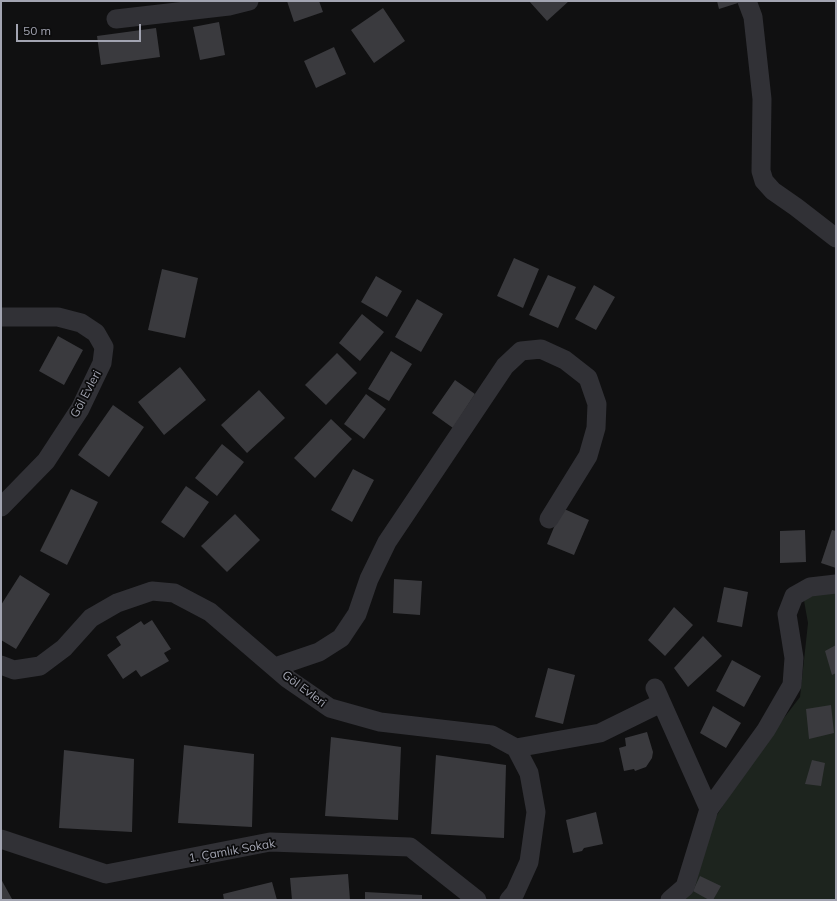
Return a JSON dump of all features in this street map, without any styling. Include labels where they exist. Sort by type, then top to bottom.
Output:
[{"type":"street","points":[[116,19],[229,6],[249,1]]},
{"type":"street","points":[[747,1],[753,17],[762,99],[761,171],[764,181],[773,191],[836,238]]},
{"type":"street","name":"Göl Evleri","points":[[1,317],[58,318],[81,323],[96,333],[104,346],[102,364],[80,409],[46,461],[1,507]]},
{"type":"street","points":[[275,667],[319,652],[341,638],[357,614],[369,579],[387,542],[505,366],[521,351],[541,349],[565,360],[588,378],[597,404],[596,428],[588,456],[549,519]]},
{"type":"street","points":[[670,900],[685,887],[709,809],[766,730],[792,684],[794,658],[787,614],[794,596],[810,587],[836,584]]},
{"type":"street","name":"Göl Evleri","points":[[1,665],[14,670],[40,666],[64,648],[91,618],[117,603],[152,591],[174,593],[210,612],[288,679],[330,708],[380,722],[492,735],[516,748]]},
{"type":"street","points":[[509,900],[515,893],[529,862],[536,812],[530,773],[516,748],[600,733],[658,695],[709,809]]},
{"type":"street","name":"1. Çamlık Sokak","points":[[1,839],[106,874],[270,842],[410,847],[477,900]]},
{"type":"shaded area","points":[[836,589],[836,900],[676,900],[717,815],[751,761],[800,697],[808,623],[803,595]]},
{"type":"building","points":[[287,1],[319,1],[323,12],[294,22]]},
{"type":"building","points":[[529,1],[569,1],[547,21]]},
{"type":"building","points":[[717,1],[741,1],[741,2],[719,9]]},
{"type":"building","points":[[383,8],[405,41],[374,63],[351,30]]},
{"type":"building","points":[[219,22],[225,55],[200,60],[193,27]]},
{"type":"building","points":[[156,28],[160,57],[101,65],[97,36]]},
{"type":"building","points":[[334,47],[346,74],[316,88],[304,61]]},
{"type":"building","points":[[514,258],[539,269],[523,308],[497,296]]},
{"type":"building","points":[[162,269],[198,278],[185,338],[148,330]]},
{"type":"building","points":[[548,275],[576,287],[558,328],[529,315]]},
{"type":"building","points":[[376,276],[402,291],[387,317],[361,302]]},
{"type":"building","points":[[594,285],[615,297],[596,330],[575,319]]},
{"type":"building","points":[[417,299],[443,314],[421,352],[395,337]]},
{"type":"building","points":[[362,314],[384,332],[360,361],[339,343]]},
{"type":"building","points":[[58,336],[83,350],[64,385],[39,371]]},
{"type":"building","points":[[391,351],[412,364],[389,401],[368,389]]},
{"type":"building","points":[[337,353],[357,373],[326,405],[305,385]]},
{"type":"building","points":[[180,367],[206,400],[164,435],[138,402]]},
{"type":"building","points":[[455,380],[475,394],[453,428],[432,413]]},
{"type":"building","points":[[259,390],[285,418],[247,453],[221,425]]},
{"type":"building","points":[[366,394],[386,409],[364,439],[344,424]]},
{"type":"building","points":[[113,405],[144,427],[109,477],[78,455]]},
{"type":"building","points":[[331,419],[352,439],[315,478],[294,458]]},
{"type":"building","points":[[222,444],[244,462],[217,496],[195,478]]},
{"type":"building","points":[[353,469],[374,480],[352,522],[331,510]]},
{"type":"building","points":[[186,486],[209,502],[184,538],[161,522]]},
{"type":"building","points":[[71,489],[98,502],[67,565],[40,551]]},
{"type":"building","points":[[562,508],[589,520],[574,555],[547,544]]},
{"type":"building","points":[[235,514],[260,540],[227,572],[201,546]]},
{"type":"building","points":[[805,530],[806,562],[780,563],[780,531]]},
{"type":"building","points":[[832,530],[836,531],[836,568],[821,563]]},
{"type":"building","points":[[20,575],[50,594],[16,649],[1,640],[1,605]]},
{"type":"building","points":[[394,579],[422,581],[420,615],[393,613]]},
{"type":"building","points":[[724,587],[748,592],[742,627],[717,622]]},
{"type":"building","points":[[674,607],[693,625],[665,656],[648,640]]},
{"type":"building","points":[[152,620],[171,649],[164,653],[169,661],[141,677],[136,670],[123,679],[107,655],[121,645],[116,637],[141,621],[144,625]]},
{"type":"building","points":[[703,636],[722,656],[688,687],[674,668]]},
{"type":"building","points":[[836,645],[836,673],[832,675],[825,651]]},
{"type":"building","points":[[732,660],[761,676],[744,707],[716,691]]},
{"type":"building","points":[[548,668],[575,675],[563,724],[535,717]]},
{"type":"building","points":[[831,705],[834,733],[809,739],[806,709]]},
{"type":"building","points":[[713,706],[741,723],[726,748],[700,733]]},
{"type":"building","points":[[647,732],[653,752],[652,758],[646,767],[635,771],[634,769],[624,771],[619,748],[626,746],[625,738]]},
{"type":"building","points":[[331,737],[401,747],[398,820],[325,816]]},
{"type":"building","points":[[184,745],[254,754],[252,827],[178,823]]},
{"type":"building","points":[[64,750],[134,759],[132,832],[59,828]]},
{"type":"building","points":[[436,755],[506,765],[504,838],[431,834]]},
{"type":"building","points":[[812,760],[825,763],[821,786],[805,784]]},
{"type":"building","points":[[596,812],[603,844],[584,848],[582,851],[573,853],[566,820]]},
{"type":"building","points":[[348,874],[350,900],[292,900],[290,878]]},
{"type":"building","points":[[700,876],[721,886],[713,900],[709,900],[693,891]]},
{"type":"building","points":[[1,879],[12,899],[11,900],[1,900]]},
{"type":"building","points":[[272,882],[277,900],[224,900],[223,894]]},
{"type":"building","points":[[365,892],[422,895],[422,900],[365,900]]}]
